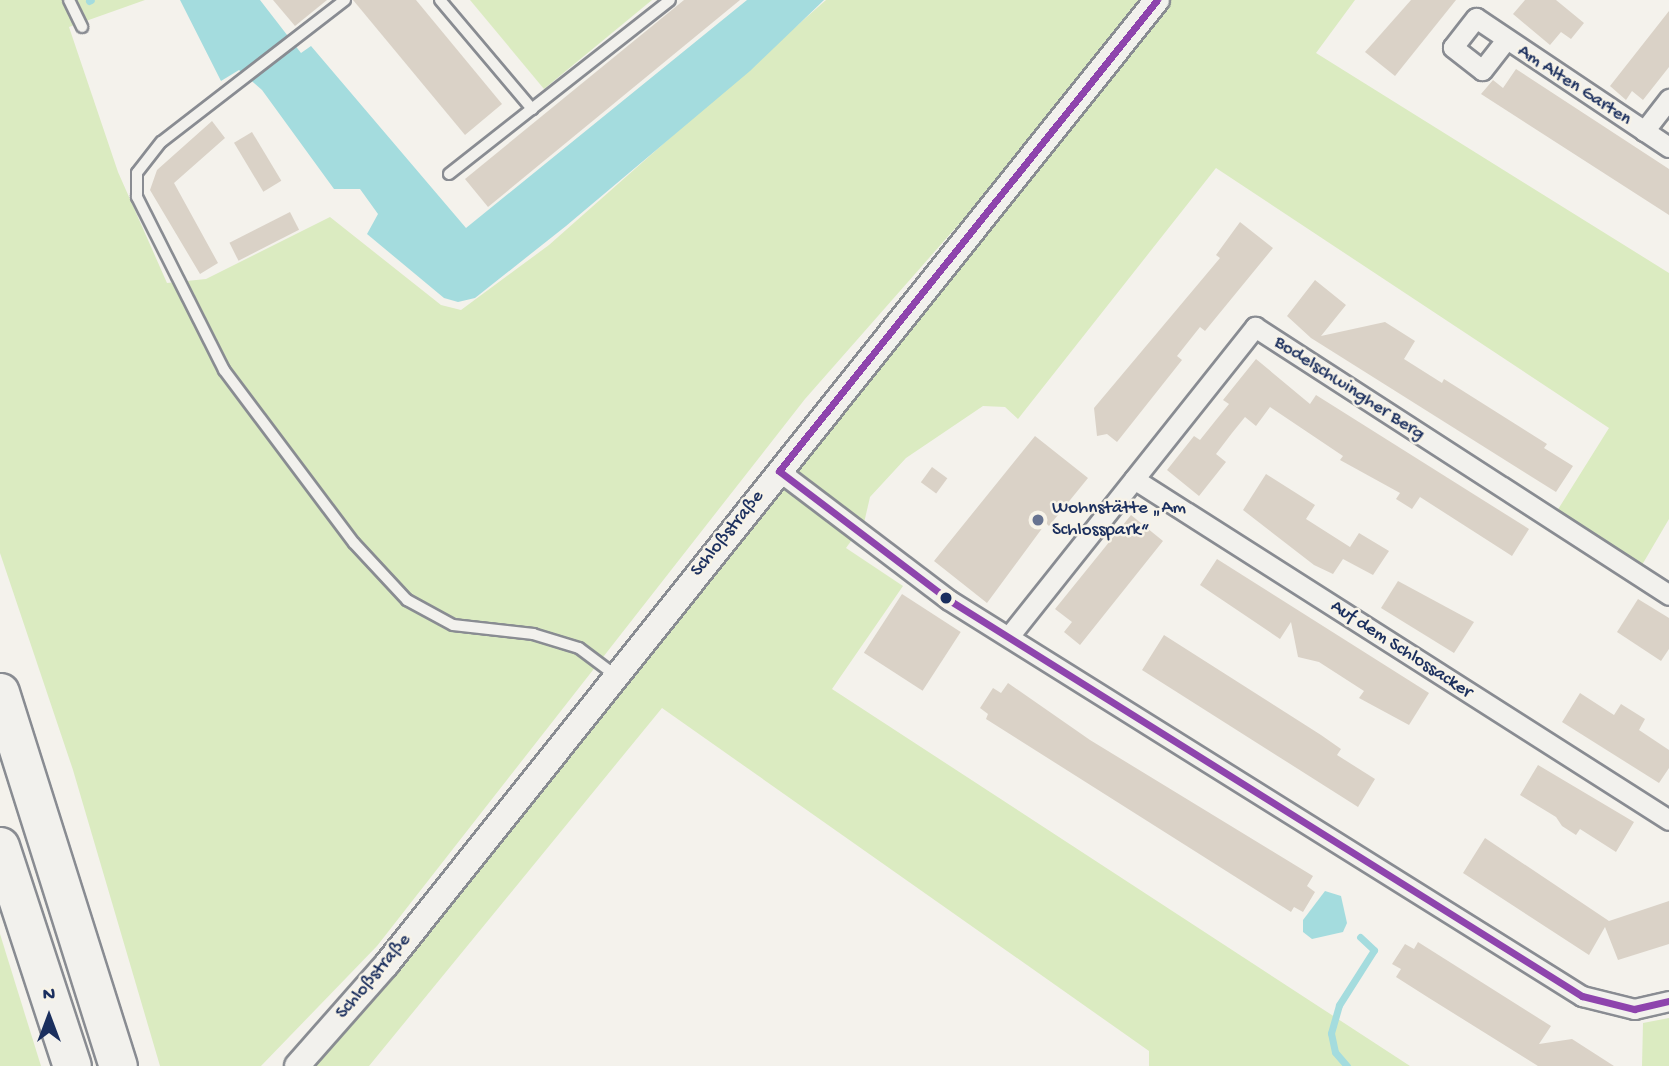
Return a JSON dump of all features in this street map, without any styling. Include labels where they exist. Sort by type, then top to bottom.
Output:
[{"type":"highway","points":[[0,692],[118,1066]]},
{"type":"highway","points":[[0,846],[72,1066]]},
{"type":"street","name":"Schloßstraße","points":[[297,1066],[386,965],[615,675],[1157,0]]},
{"type":"street","name":"Am Alten Garten","points":[[1505,41],[1669,147]]},
{"type":"street","name":"Am Alten Garten","points":[[1644,131],[1669,99]]},
{"type":"street","name":"Bodelschwingher Berg","points":[[1010,635],[1255,327],[1669,595]]},
{"type":"street","points":[[779,471],[873,540],[915,578],[1010,635],[1582,996],[1634,1009],[1669,1000]]},
{"type":"street","name":"Auf dem Schlossacker","points":[[1134,479],[1669,820]]},
{"type":"lane","points":[[69,0],[82,27]]},
{"type":"lane","points":[[345,0],[161,142],[137,173],[137,197],[224,370],[354,543],[407,600],[453,625],[533,634],[579,648],[615,675]]},
{"type":"lane","points":[[440,0],[532,109]]},
{"type":"lane","points":[[449,174],[670,0]]},
{"type":"green space","points":[[0,0],[145,0],[69,27],[118,172],[167,283],[206,279],[330,217],[441,305],[461,310],[549,245],[826,0],[1156,0],[805,399],[377,946],[261,1066],[160,1066],[73,770],[0,553]]},
{"type":"green space","points":[[470,0],[652,0],[544,89]]},
{"type":"green space","points":[[1158,0],[1355,0],[1316,53],[1669,273],[1669,519],[1642,565],[1557,511],[1609,428],[1216,168],[1018,419],[1005,407],[983,406],[906,458],[870,497],[864,523],[846,548],[903,586],[832,689],[1410,1066],[1149,1066],[1149,1051],[662,708],[369,1066],[316,1066],[802,459]]},
{"type":"green space","points":[[0,934],[41,1066],[0,1066]]},
{"type":"green space","points":[[1669,1018],[1669,1066],[1642,1066],[1643,1023]]},
{"type":"water","points":[[180,0],[260,0],[301,53],[311,46],[466,228],[747,0],[824,0],[750,71],[566,226],[475,298],[458,302],[444,298],[367,234],[378,214],[360,189],[334,189],[262,90],[239,70],[221,81]]},
{"type":"water","points":[[1325,891],[1341,896],[1347,923],[1343,932],[1312,939],[1303,932],[1303,920]]},
{"type":"building","points":[[273,0],[327,0],[295,26]]},
{"type":"building","points":[[353,0],[416,0],[502,104],[465,135]]},
{"type":"building","points":[[684,0],[740,0],[488,207],[465,179]]},
{"type":"building","points":[[1411,0],[1456,0],[1395,76],[1365,52]]},
{"type":"building","points":[[1525,0],[1556,0],[1584,23],[1571,39],[1561,32],[1550,45],[1513,14]]},
{"type":"building","points":[[1669,11],[1669,67],[1643,100],[1632,91],[1626,100],[1610,86]]},
{"type":"building","points":[[1516,69],[1669,169],[1669,215],[1481,94],[1493,80],[1503,88]]},
{"type":"building","points":[[212,121],[225,138],[174,183],[218,263],[200,274],[150,190],[157,170]]},
{"type":"building","points":[[252,132],[281,181],[263,192],[234,143]]},
{"type":"building","points":[[290,212],[299,230],[238,261],[229,243]]},
{"type":"building","points":[[1240,222],[1273,248],[1205,331],[1200,327],[1177,356],[1182,360],[1117,442],[1107,434],[1097,436],[1094,408],[1220,258],[1216,255]]},
{"type":"building","points":[[1315,280],[1346,305],[1321,336],[1385,322],[1415,341],[1404,359],[1442,383],[1444,379],[1547,444],[1544,448],[1573,466],[1556,492],[1311,338],[1287,316]]},
{"type":"building","points":[[1256,359],[1310,404],[1316,395],[1529,529],[1512,556],[1420,497],[1412,509],[1396,499],[1400,493],[1340,460],[1343,456],[1270,407],[1256,426],[1245,417],[1232,433],[1216,454],[1226,462],[1199,496],[1167,470],[1194,436],[1200,440],[1229,404],[1223,400]]},
{"type":"building","name":"Wohnstätte „Am Schlosspark“","points":[[1035,436],[1088,478],[1049,526],[1046,523],[987,603],[934,561]]},
{"type":"building","points":[[932,467],[947,478],[936,494],[921,482]]},
{"type":"building","points":[[1266,474],[1315,505],[1306,519],[1350,547],[1359,533],[1389,551],[1373,575],[1343,559],[1333,574],[1314,565],[1243,510]]},
{"type":"building","points":[[1131,515],[1163,541],[1080,645],[1064,632],[1072,622],[1055,609]]},
{"type":"building","points":[[1217,559],[1429,693],[1409,725],[1359,698],[1364,691],[1319,662],[1298,657],[1291,622],[1280,639],[1200,585]]},
{"type":"building","points":[[1398,581],[1474,622],[1454,653],[1381,608]]},
{"type":"building","points":[[902,594],[961,632],[923,691],[864,653]]},
{"type":"building","points":[[1638,599],[1669,618],[1669,649],[1661,661],[1617,632]]},
{"type":"building","points":[[1164,635],[1321,735],[1341,749],[1337,755],[1375,779],[1358,807],[1142,670]]},
{"type":"building","points":[[1008,683],[1090,740],[1313,876],[1307,886],[1315,892],[1303,912],[1294,907],[1291,912],[986,719],[988,714],[980,708],[993,688],[1001,693]]},
{"type":"building","points":[[1580,693],[1614,715],[1621,704],[1645,719],[1639,730],[1669,750],[1669,768],[1659,783],[1562,722]]},
{"type":"building","points":[[1538,765],[1634,822],[1616,852],[1580,829],[1576,835],[1562,826],[1556,817],[1520,795]]},
{"type":"building","points":[[1485,838],[1609,921],[1669,901],[1669,944],[1618,960],[1605,927],[1589,955],[1463,873]]},
{"type":"building","points":[[1418,942],[1551,1026],[1539,1044],[1572,1039],[1614,1066],[1538,1066],[1429,998],[1396,977],[1401,969],[1392,964],[1405,944],[1414,949]]},
{"type":"waterway","points":[[1347,1066],[1335,1052],[1331,1033],[1339,1005],[1374,950],[1360,937]]},
{"type":"transit line","points":[[779,471],[1157,0]]},
{"type":"transit line","points":[[779,471],[949,600],[1582,996],[1634,1009],[1669,1001]]},
{"type":"place","name":"Wohnstätte „Am Schlosspark“","points":[[1038,520]]}]
